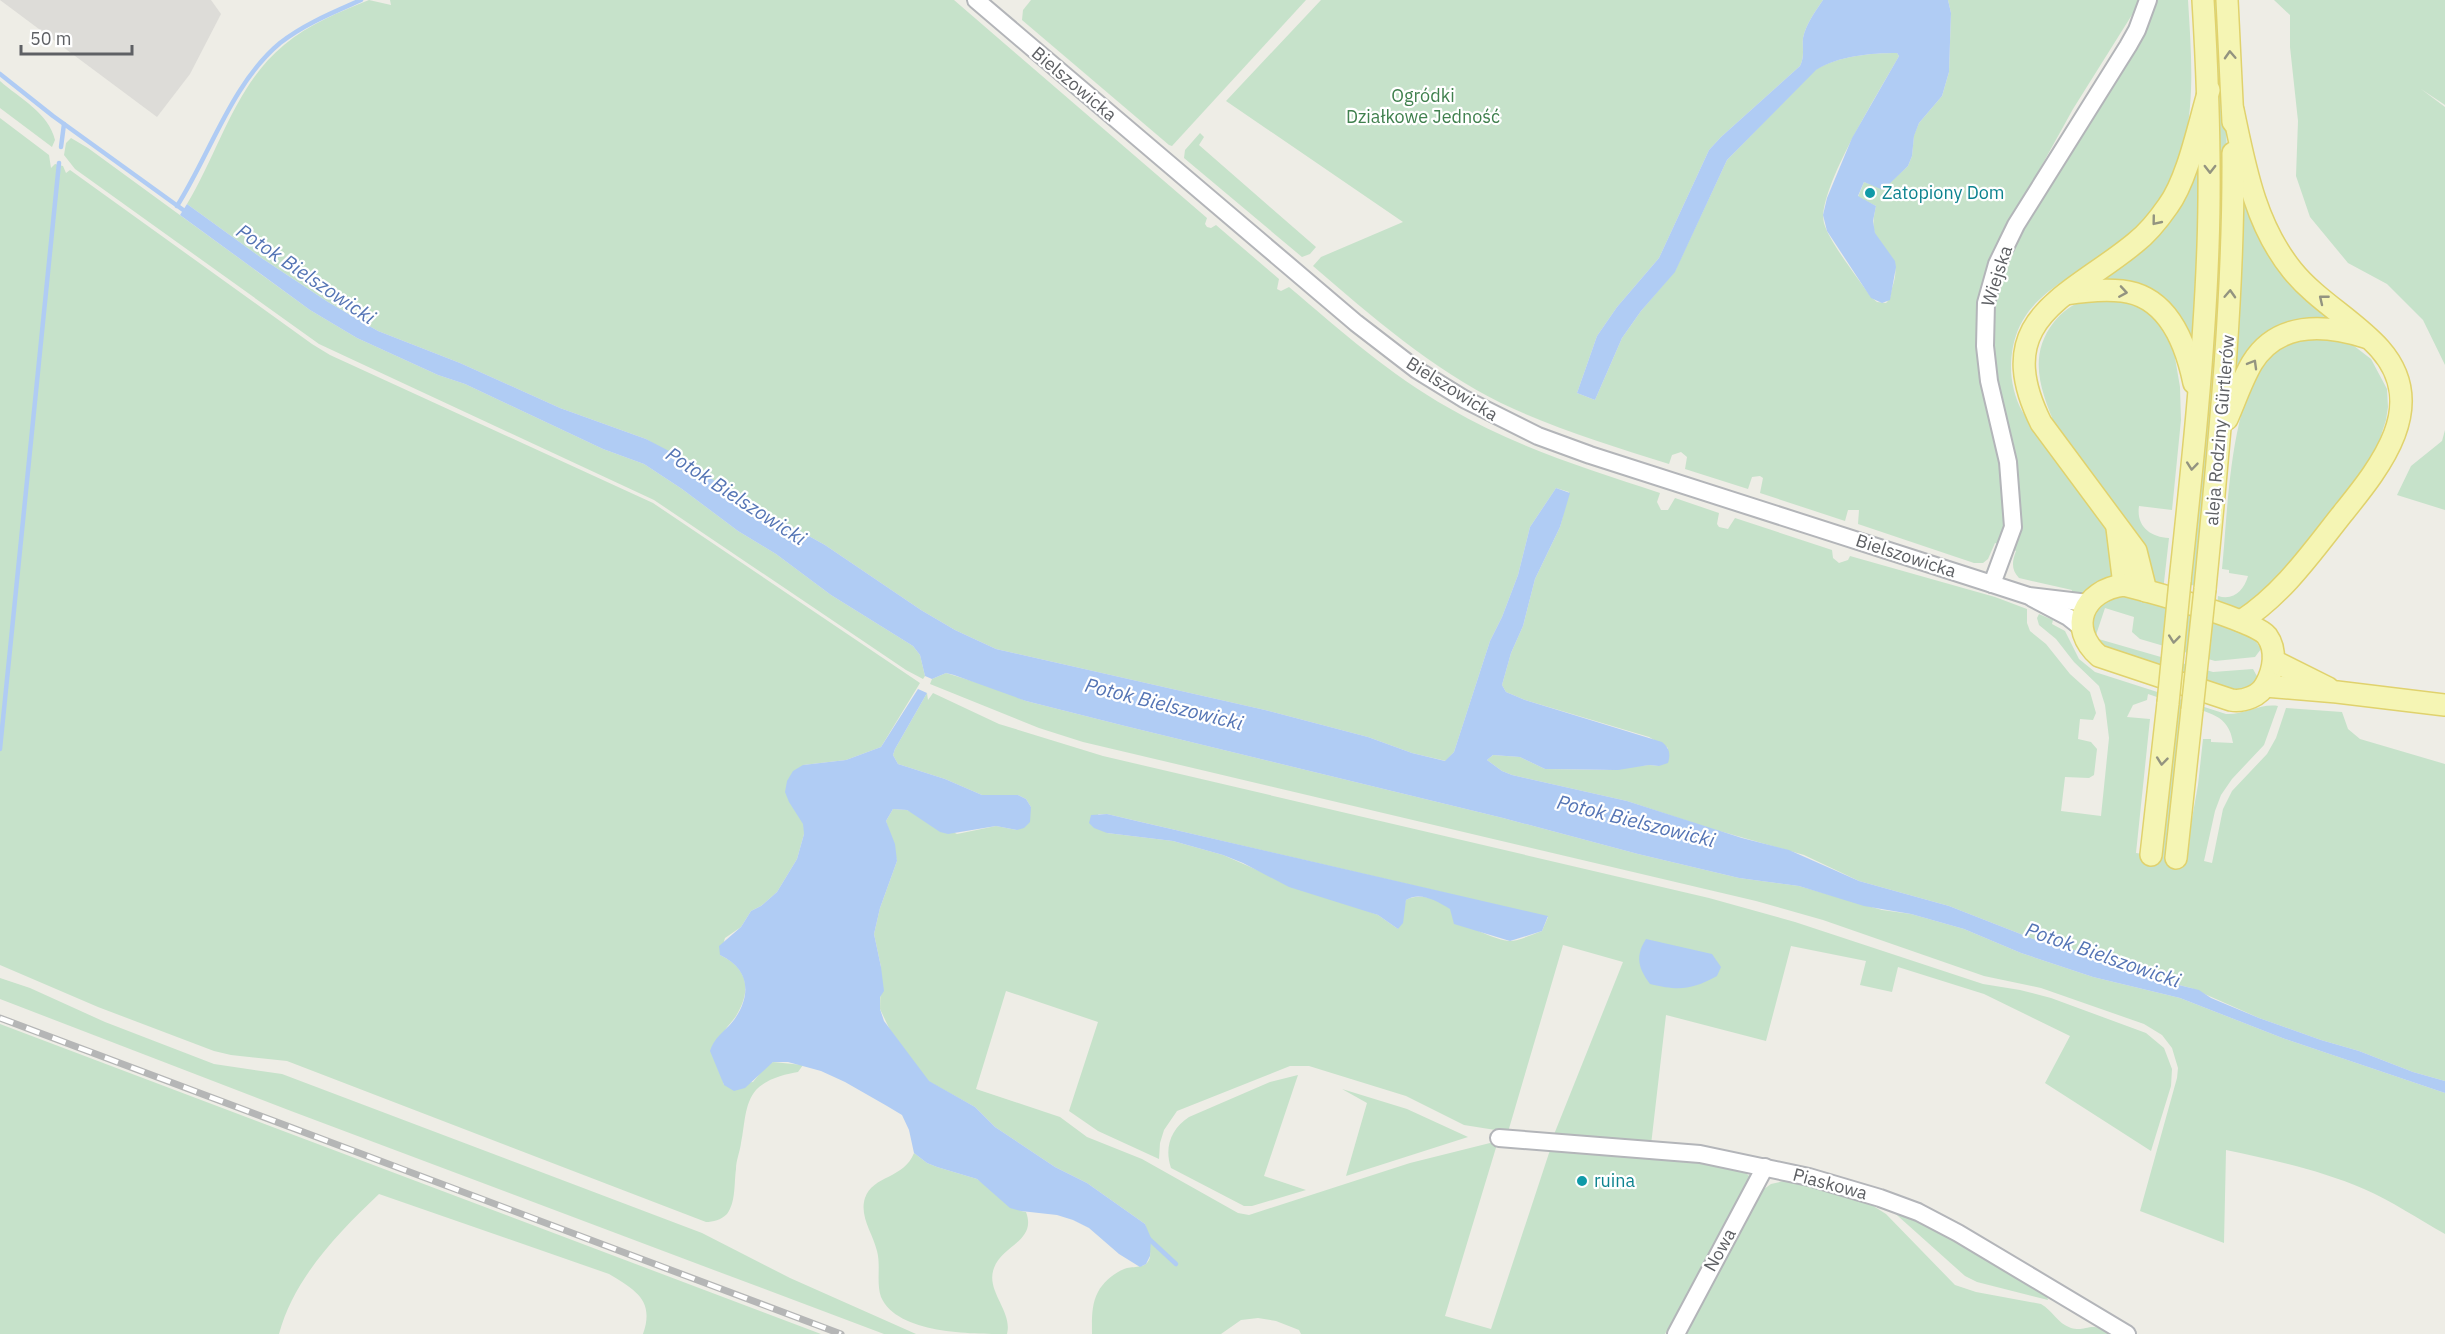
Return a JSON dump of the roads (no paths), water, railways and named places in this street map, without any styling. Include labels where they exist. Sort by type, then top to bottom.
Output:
[{"type":"main road","name":"aleja Rodziny Gürtlerów","points":[[2151,855],[2198,408],[2208,246],[2209,90],[2203,0]]},
{"type":"main road","name":"aleja Rodziny Gürtlerów","points":[[2176,858],[2220,436],[2231,286],[2233,110],[2227,0]]},
{"type":"main road","points":[[2146,591],[2136,551],[2116,527],[2042,423],[2030,400],[2025,382],[2026,345],[2032,330],[2047,308],[2135,243],[2170,204],[2185,169],[2209,90]]},
{"type":"main road","points":[[2233,110],[2245,169],[2257,208],[2272,242],[2293,271],[2311,289],[2380,349],[2397,379],[2401,402],[2399,423],[2382,461],[2286,584],[2241,621]]},
{"type":"main road","points":[[2065,294],[2094,290],[2123,291],[2145,299],[2162,312],[2181,336],[2198,408]]},
{"type":"main road","points":[[2220,436],[2252,364],[2262,350],[2276,337],[2298,329],[2318,328],[2350,332],[2367,338]]},
{"type":"main road","points":[[2116,527],[2124,585]]},
{"type":"main road","points":[[2263,632],[2286,584]]},
{"type":"main road","points":[[2124,585],[2146,591],[2241,621],[2263,632],[2271,646],[2274,661],[2265,686],[2257,694],[2244,700],[2223,699],[2105,659],[2089,646],[2082,628],[2082,617],[2088,603],[2102,591],[2124,585]]},
{"type":"main road","points":[[2274,661],[2337,692]]},
{"type":"main road","points":[[2265,686],[2445,705]]},
{"type":"street","name":"Bielszowicka","points":[[976,0],[1356,323],[1417,370],[1464,399],[1529,432],[1590,455],[2029,596]]},
{"type":"street","name":"Wiejska","points":[[1992,584],[2013,527],[2008,462],[1989,381],[1985,346],[1984,312],[1989,292],[2000,257],[2016,225],[2128,46],[2137,30],[2148,0]]},
{"type":"street","points":[[2029,596],[2088,603]]},
{"type":"street","points":[[2029,596],[2035,602],[2068,617],[2082,628]]},
{"type":"street","name":"Piaskowa","points":[[1499,1138],[1700,1154],[1765,1167],[1880,1198],[1918,1212],[1999,1256],[2127,1334]]},
{"type":"street","name":"Nowa","points":[[1676,1334],[1765,1167]]},
{"type":"water","points":[[1823,0],[1948,0],[1951,13],[1949,72],[1942,96],[1919,123],[1908,166],[1883,190],[1864,182],[1858,196],[1876,206],[1873,221],[1875,233],[1895,261],[1890,300],[1882,303],[1871,298],[1827,231],[1823,215],[1827,198],[1852,138],[1899,56],[1897,53],[1855,56],[1834,61],[1816,70],[1727,160],[1675,272],[1641,311],[1622,338],[1595,400],[1577,393],[1597,336],[1617,307],[1659,258],[1709,150],[1800,66],[1804,33]]},
{"type":"water","points":[[187,204],[263,259],[328,302],[378,331],[460,363],[560,408],[646,439],[671,452],[744,500],[825,545],[921,610],[955,630],[996,649],[1265,710],[1368,737],[1412,753],[1445,761],[1454,752],[1490,641],[1518,575],[1530,527],[1556,488],[1570,493],[1560,527],[1535,579],[1523,626],[1511,653],[1502,685],[1506,692],[1525,700],[1662,742],[1669,751],[1669,759],[1668,763],[1659,766],[1649,765],[1618,770],[1545,769],[1520,757],[1493,755],[1487,760],[1502,771],[1627,801],[1742,838],[1789,850],[1859,881],[1949,906],[2036,940],[2122,963],[2159,980],[2199,990],[2211,998],[2259,1018],[2445,1081],[2445,1093],[2285,1039],[2180,998],[2093,977],[2021,953],[1964,929],[1911,914],[1864,906],[1799,886],[1739,878],[1638,854],[1503,818],[1125,726],[1026,701],[946,673],[932,679],[925,676],[920,655],[913,646],[831,595],[776,554],[738,531],[644,464],[603,449],[465,384],[438,375],[357,338],[310,310],[180,215]]},
{"type":"water","points":[[918,689],[927,693],[895,749],[893,755],[898,764],[945,779],[982,795],[1018,795],[1026,799],[1031,807],[1030,822],[1024,828],[1017,830],[996,826],[948,834],[940,832],[907,810],[893,809],[886,821],[895,844],[897,861],[880,908],[874,934],[884,991],[880,997],[880,1009],[884,1021],[929,1081],[975,1107],[995,1127],[1055,1167],[1087,1183],[1145,1224],[1151,1238],[1150,1256],[1146,1264],[1140,1267],[1119,1254],[1089,1228],[1073,1220],[1057,1215],[1010,1208],[977,1179],[927,1163],[914,1153],[909,1130],[902,1115],[845,1082],[821,1071],[788,1062],[773,1062],[745,1088],[734,1091],[724,1085],[710,1051],[715,1041],[736,1017],[744,999],[745,990],[742,974],[729,960],[720,955],[719,946],[741,927],[751,911],[761,906],[777,892],[797,859],[804,834],[803,824],[785,792],[787,781],[793,771],[803,765],[846,760],[881,747]]},
{"type":"water","points":[[1107,814],[1548,916],[1542,931],[1510,941],[1454,924],[1450,909],[1434,900],[1417,896],[1406,900],[1403,923],[1398,929],[1378,915],[1289,887],[1223,855],[1173,841],[1107,833],[1094,828],[1089,823],[1091,815]]},
{"type":"water","points":[[1646,939],[1712,954],[1721,967],[1717,976],[1685,988],[1669,988],[1650,984],[1639,962],[1640,951]]},
{"type":"waterway","points":[[177,206],[235,98],[263,59],[299,30],[361,0]]},
{"type":"waterway","name":"Potok Bielszowicki","points":[[0,74],[53,116],[186,212]]},
{"type":"waterway","points":[[61,147],[64,124]]},
{"type":"waterway","points":[[0,749],[59,163]]},
{"type":"waterway","points":[[1148,1238],[1176,1264]]},
{"type":"railway","points":[[0,1018],[841,1334]]},
{"type":"place","name":"Zatopiony Dom","points":[[1870,193]]},
{"type":"place","name":"ruina","points":[[1582,1181]]},
{"type":"park label","name":"Ogródki Działkowe Jedność","points":[[1423,106]]}]
